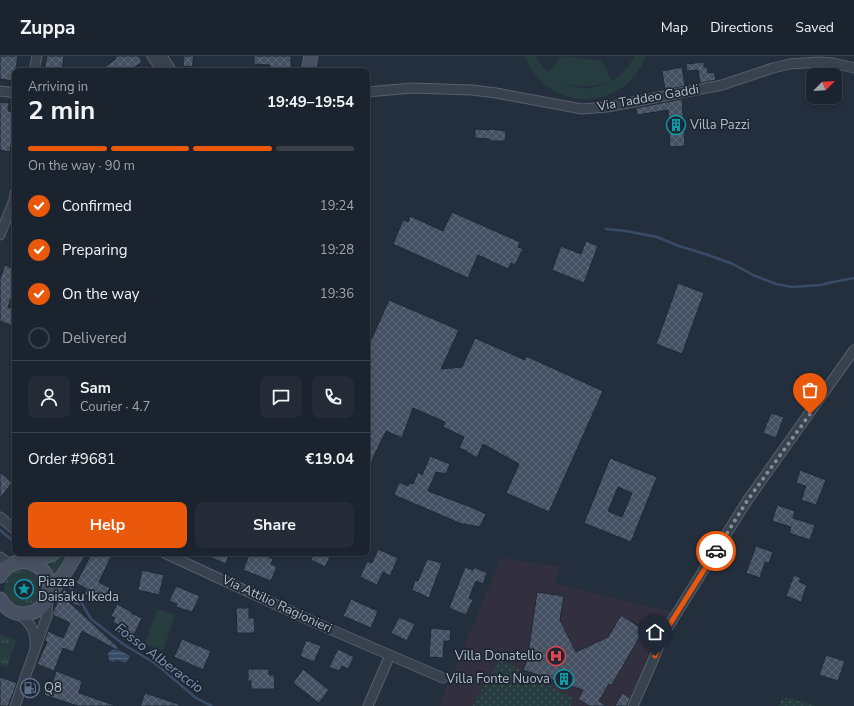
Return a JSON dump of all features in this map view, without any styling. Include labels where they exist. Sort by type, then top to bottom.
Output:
[{"type":"main road","points":[[309,68],[311,56]]},
{"type":"main road","points":[[0,576],[6,568],[20,560],[46,556]]},
{"type":"main road","points":[[0,613],[26,614],[34,612],[44,604],[75,556]]},
{"type":"main road","points":[[20,560],[34,564],[44,572],[49,583],[48,596]]},
{"type":"main road","points":[[0,599],[9,610],[17,613]]},
{"type":"street","points":[[35,68],[37,56]]},
{"type":"street","points":[[152,56],[160,68]]},
{"type":"street","points":[[162,56],[170,68]]},
{"type":"street","name":"Via Taddeo Gaddi","points":[[370,92],[412,88],[472,90],[582,109],[607,107],[722,85],[790,64],[826,63],[854,68]]},
{"type":"street","points":[[0,91],[12,93]]},
{"type":"street","points":[[0,235],[12,205]]},
{"type":"street","points":[[633,706],[663,635],[747,501],[854,350]]},
{"type":"street","points":[[0,517],[12,527]]},
{"type":"street","name":"Via Attilio Ragionieri","points":[[171,556],[444,678]]},
{"type":"street","points":[[0,557],[7,562],[20,560]]},
{"type":"street","points":[[15,706],[47,616],[48,596]]},
{"type":"street","points":[[17,613],[32,627],[35,636],[35,648]]},
{"type":"street","points":[[368,706],[390,655]]},
{"type":"shaded area","name":"Villa Donatello","points":[[501,558],[560,567],[554,583],[672,612],[630,706],[439,706]]},
{"type":"green space","points":[[525,56],[536,56],[548,72],[562,56],[602,61],[612,81],[625,71],[635,56],[646,56],[636,75],[621,88],[604,96],[586,99],[567,97],[550,88],[535,75]],"holes":[[[556,78],[576,86],[591,86],[607,83],[597,87],[586,88],[576,87],[566,84],[557,79]]]},
{"type":"green space","points":[[58,556],[66,556],[53,578],[51,571],[43,563]]},
{"type":"green space","name":"Piazza Daisaku Ikeda","points":[[20,568],[32,570],[38,574],[45,584],[41,602],[21,610],[7,600],[4,593],[5,584],[9,576]]},
{"type":"green space","points":[[157,609],[175,615],[163,651],[145,644]]},
{"type":"green space","points":[[0,634],[16,640],[7,668],[0,665]]},
{"type":"green space","points":[[500,659],[574,699],[570,706],[472,706]]},
{"type":"green space","points":[[791,698],[817,706],[779,706],[782,699]]},
{"type":"water","points":[[115,648],[130,656],[126,663],[117,660],[113,662],[109,660],[108,653]]},
{"type":"building","points":[[0,56],[18,56],[16,68],[12,68],[12,81],[0,79]]},
{"type":"building","points":[[47,56],[64,56],[62,68],[45,68]]},
{"type":"building","points":[[115,56],[138,56],[142,62],[133,68],[106,68],[106,66],[116,59]]},
{"type":"building","points":[[184,56],[194,56],[192,67],[183,66]]},
{"type":"building","points":[[254,56],[291,56],[291,68],[270,68],[270,65],[254,64]]},
{"type":"building","points":[[704,62],[704,67],[707,67],[708,73],[714,72],[716,80],[700,83],[698,70],[687,71],[686,64]]},
{"type":"building","points":[[682,67],[685,86],[665,90],[662,71]]},
{"type":"building","name":"Villa Pazzi","points":[[682,99],[685,146],[670,147],[668,110],[637,115],[636,108]]},
{"type":"building","points":[[0,102],[9,103],[8,111],[12,112],[12,140],[10,152],[0,150]]},
{"type":"building","points":[[475,129],[506,131],[505,141],[492,141],[489,139],[475,138]]},
{"type":"building","points":[[452,212],[520,242],[518,247],[523,249],[515,265],[511,263],[508,269],[478,255],[468,278],[393,244],[403,220],[408,222],[410,216],[443,231]]},
{"type":"building","points":[[586,241],[598,246],[584,283],[552,270],[561,246],[581,254]]},
{"type":"building","points":[[5,265],[12,268],[12,296],[8,307],[12,308],[12,326],[0,321],[0,279]]},
{"type":"building","points":[[678,283],[704,293],[682,354],[656,344]]},
{"type":"building","points":[[389,300],[459,330],[441,369],[462,367],[475,338],[525,360],[526,356],[603,391],[549,512],[506,493],[519,464],[483,444],[477,458],[467,451],[459,448],[464,437],[443,427],[445,422],[413,408],[402,438],[386,431],[370,467],[370,342]]},
{"type":"building","points":[[771,413],[784,417],[776,438],[763,433]]},
{"type":"building","points":[[430,456],[450,464],[446,474],[436,472],[428,491],[486,514],[480,527],[464,525],[394,495],[399,482],[408,486],[409,483],[413,484],[418,472],[422,475]]},
{"type":"building","points":[[610,458],[657,477],[631,542],[584,523]],"holes":[[[618,487],[632,493],[622,517],[608,511]]]},
{"type":"building","points":[[800,470],[826,480],[816,505],[801,500],[806,486],[796,483]]},
{"type":"building","points":[[0,472],[12,483],[0,498]]},
{"type":"building","points":[[777,505],[795,511],[793,518],[815,525],[810,540],[789,533],[791,527],[772,521]]},
{"type":"building","points":[[756,546],[773,552],[769,563],[765,562],[760,578],[746,573]]},
{"type":"building","points":[[378,549],[398,558],[390,576],[383,572],[377,585],[360,577],[367,561],[372,563]]},
{"type":"building","points":[[90,556],[111,557],[99,582],[110,588],[102,603],[84,594],[87,589],[76,583]]},
{"type":"building","points":[[207,556],[229,556],[226,564]]},
{"type":"building","points":[[249,556],[266,556],[273,559],[271,564],[277,567],[271,581],[243,570]]},
{"type":"building","points":[[313,556],[330,556],[325,567],[311,560]]},
{"type":"building","points":[[427,559],[442,563],[429,598],[412,590],[415,580],[418,581]]},
{"type":"building","points":[[465,567],[473,570],[474,567],[487,573],[483,584],[476,581],[469,598],[473,600],[466,615],[449,608]]},
{"type":"building","points":[[142,570],[164,575],[159,595],[138,590]]},
{"type":"building","points":[[794,575],[801,578],[799,582],[807,585],[801,602],[786,596]]},
{"type":"building","points":[[176,586],[200,596],[192,612],[176,607],[177,604],[169,601]]},
{"type":"building","points":[[64,589],[82,606],[81,607],[69,602],[119,648],[117,650],[82,631],[73,652],[63,648],[54,671],[37,664],[47,642],[45,640],[48,631],[63,638],[70,623],[53,615]]},
{"type":"building","points":[[537,592],[564,596],[560,620],[576,652],[608,637],[621,615],[644,630],[611,686],[609,684],[599,701],[607,706],[589,706],[578,699],[583,690],[523,670],[527,661]]},
{"type":"building","points":[[351,599],[378,611],[371,628],[343,616]]},
{"type":"building","points":[[117,604],[142,618],[134,635],[127,632],[125,636],[115,631],[118,625],[113,622],[115,618],[111,616]]},
{"type":"building","points":[[236,608],[249,608],[249,618],[254,618],[255,633],[237,633]]},
{"type":"building","points":[[399,617],[415,624],[407,641],[391,633]]},
{"type":"building","points":[[431,628],[451,630],[450,641],[444,641],[443,658],[429,657]]},
{"type":"building","points":[[182,639],[211,651],[203,670],[174,657]]},
{"type":"building","points":[[306,640],[321,646],[314,662],[300,656]]},
{"type":"building","points":[[338,649],[354,657],[348,669],[342,666],[339,671],[329,667]]},
{"type":"building","points":[[826,655],[845,661],[838,681],[819,675]]},
{"type":"building","points":[[248,669],[269,669],[269,675],[274,675],[275,689],[251,689],[251,681],[248,681]]},
{"type":"building","points":[[303,669],[329,690],[319,703],[293,683]]},
{"type":"building","points":[[56,671],[82,681],[79,693],[114,706],[78,706],[44,695],[46,687],[51,688]]},
{"type":"building","points":[[0,677],[17,683],[8,706],[0,706]]},
{"type":"building","points":[[145,693],[181,705],[181,706],[140,706]]},
{"type":"building","points":[[622,693],[630,698],[627,706],[615,706]]},
{"type":"waterway","points":[[606,229],[657,237],[733,264],[753,275],[776,284],[792,287],[821,285],[854,278]]},
{"type":"waterway","name":"Fosso Alberaccio","points":[[0,530],[12,540]]},
{"type":"waterway","name":"Fosso Alberaccio","points":[[68,585],[77,595],[91,619],[123,644],[156,664],[196,698],[212,706]]},
{"type":"way so far","points":[[716,551],[747,501],[810,414]]},
{"type":"place","name":"Villa Pazzi","points":[[676,125]]},
{"type":"place","name":"Piazza Daisaku Ikeda","points":[[24,589]]},
{"type":"place","name":"Villa Donatello","points":[[556,656]]},
{"type":"place","name":"Villa Fonte Nuova","points":[[564,679]]},
{"type":"place","name":"Q8","points":[[30,688]]},
{"type":"route","points":[[655,656],[663,635],[716,551]]}]
